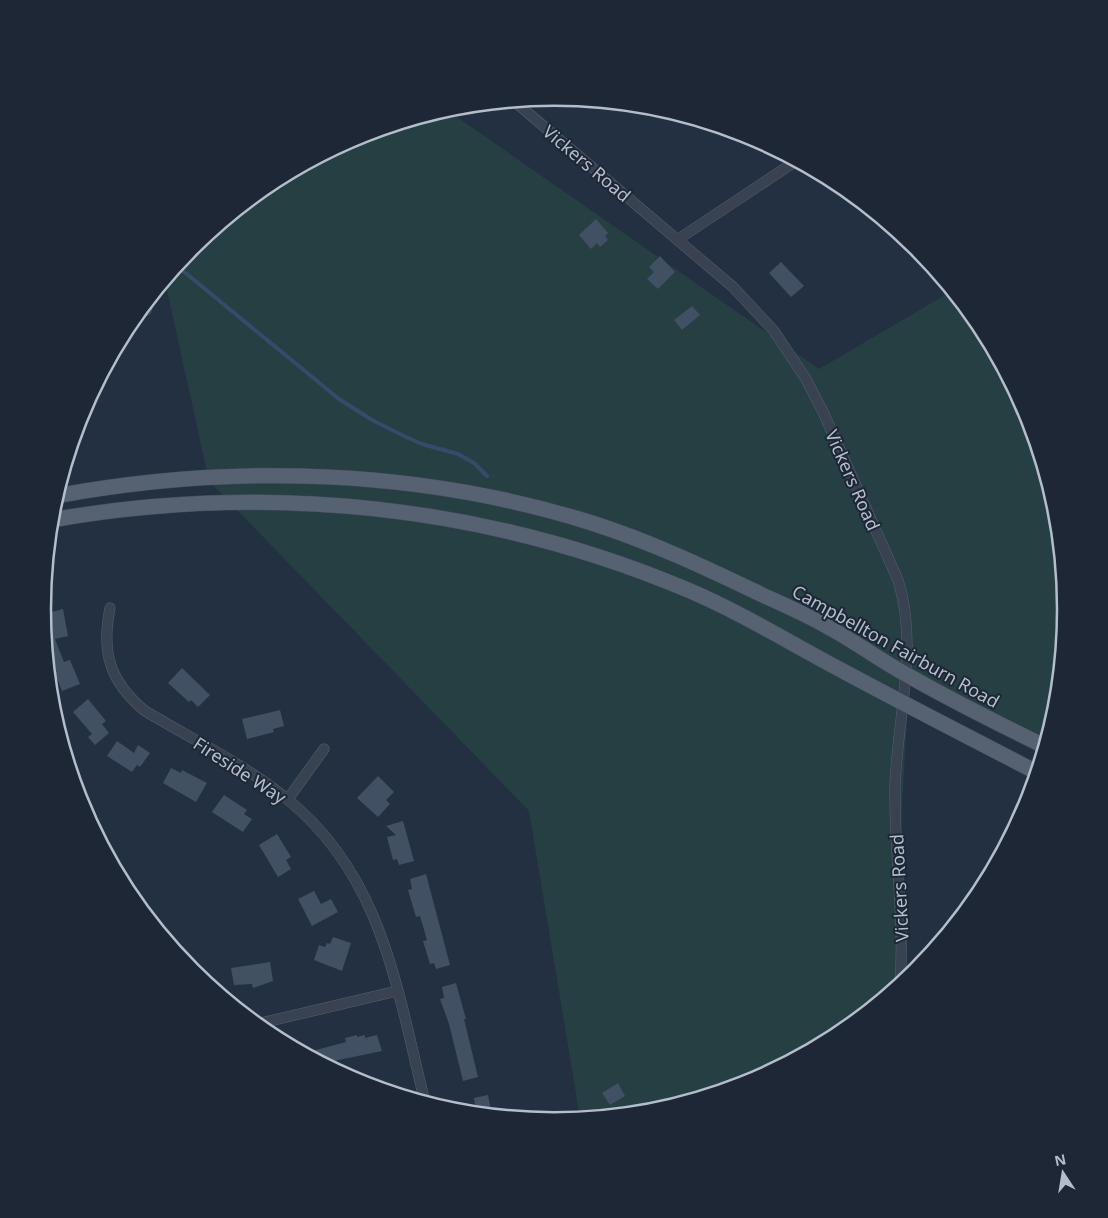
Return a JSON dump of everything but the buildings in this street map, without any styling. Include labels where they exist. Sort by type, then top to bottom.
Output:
[{"type":"main road","name":"Campbellton Fairburn Road","points":[[65,495],[161,482],[260,476],[371,479],[475,493],[543,509],[593,523],[681,556],[828,626],[906,675],[1039,743]]},
{"type":"main road","points":[[60,519],[158,505],[280,502],[402,512],[493,528],[601,558],[689,591],[766,627],[902,702],[1031,769]]},
{"type":"street","name":"Vickers Road","points":[[520,107],[733,287],[774,332],[806,380],[898,580],[905,600],[906,675],[895,794],[902,954],[901,972]]},
{"type":"street","points":[[678,240],[789,165]]},
{"type":"street","name":"Fireside Way","points":[[110,608],[105,631],[107,655],[115,678],[130,699],[145,711],[260,780],[288,799],[328,838],[360,884],[380,930],[423,1095]]},
{"type":"street","points":[[288,799],[324,749]]},
{"type":"street","points":[[267,1022],[397,991]]},
{"type":"green space","points":[[456,116],[819,369],[946,295],[972,330],[1005,387],[1030,447],[1047,511],[1056,576],[1056,642],[1047,707],[1037,749],[909,679],[899,864],[907,966],[860,1008],[833,1027],[776,1060],[716,1085],[684,1095],[620,1107],[579,1111],[529,811],[209,481],[167,289],[223,231],[248,210],[303,174],[332,158],[392,133]]},
{"type":"waterway","points":[[183,271],[339,399],[372,420],[404,436],[422,444],[458,454],[474,463],[487,476]]}]
